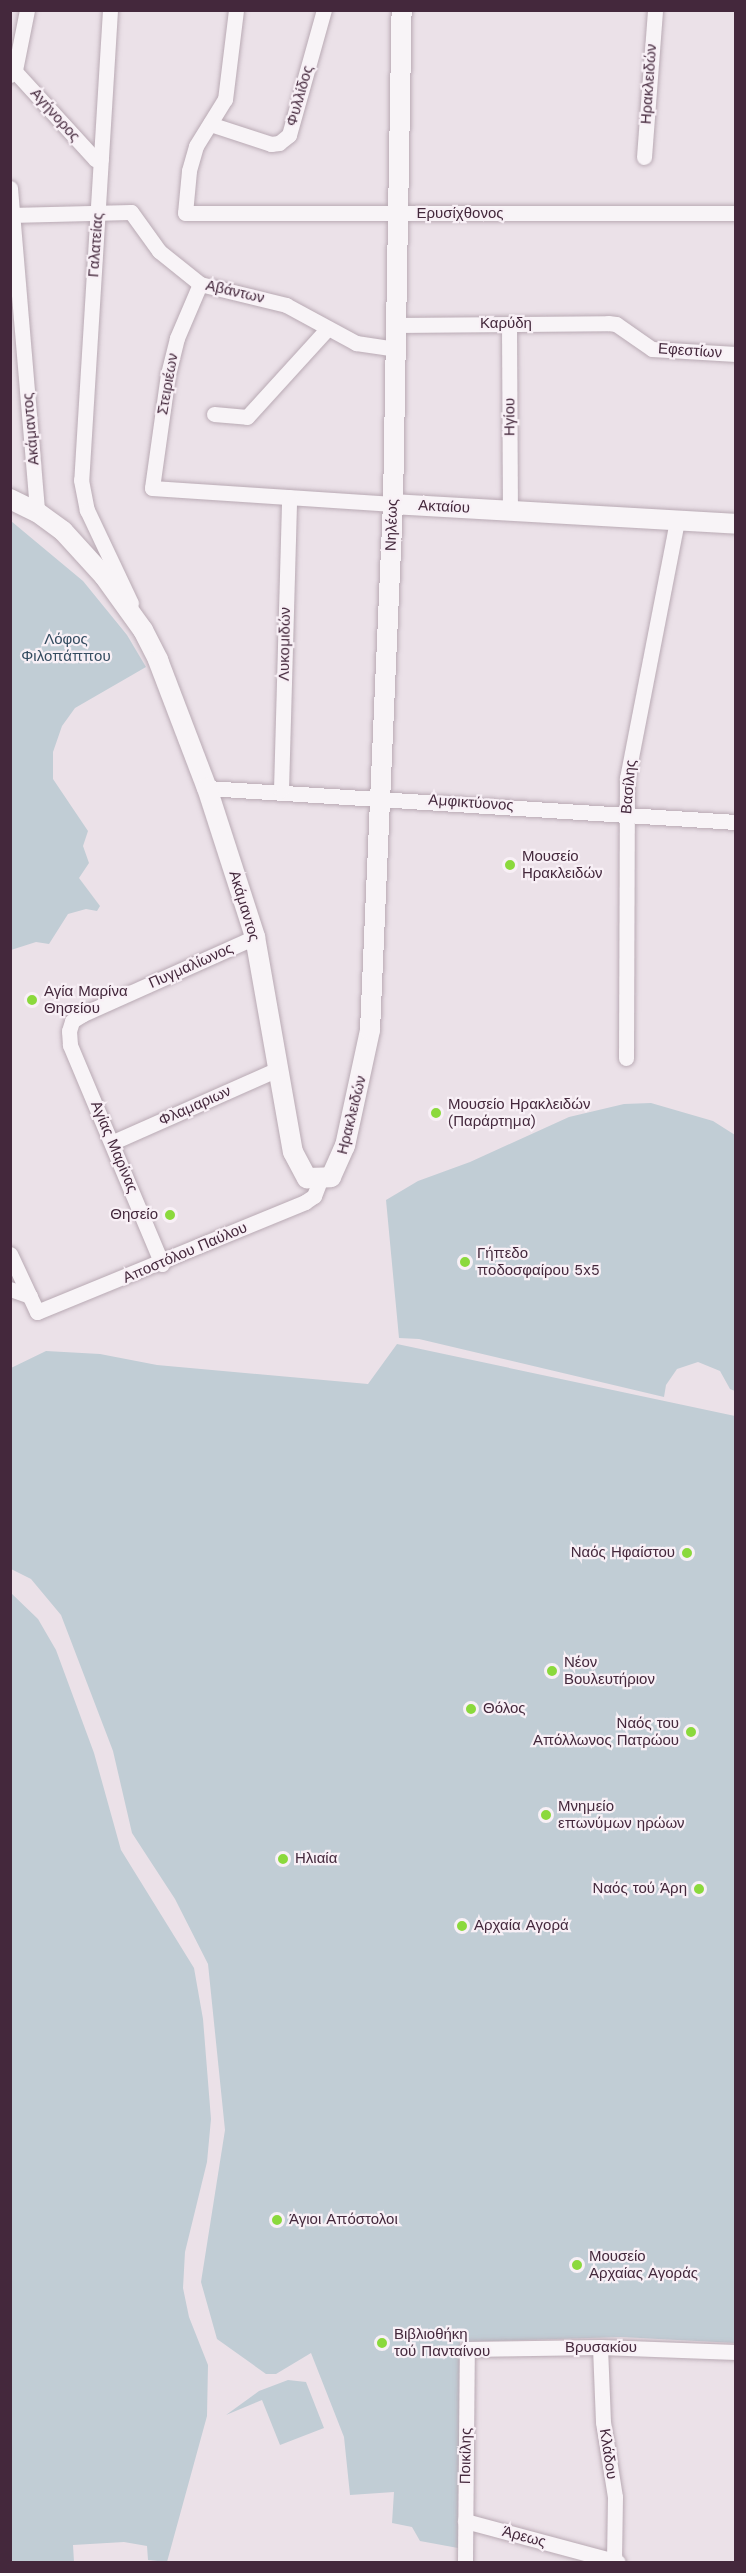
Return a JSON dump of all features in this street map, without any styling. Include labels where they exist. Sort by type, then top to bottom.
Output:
[{"type":"street","points":[[12,70],[27,10]]},
{"type":"street","name":"Γαλατείας","points":[[81,480],[110,10]]},
{"type":"street","points":[[210,124],[225,99],[236,10]]},
{"type":"street","name":"Φυλλίδος","points":[[210,124],[271,144],[279,143],[289,135],[324,10]]},
{"type":"street","name":"Νηλέως","points":[[369,1039],[393,504],[402,10]]},
{"type":"street","name":"Ηρακλειδών","points":[[644,157],[655,10]]},
{"type":"street","name":"Αγήνορος","points":[[12,70],[95,159],[101,159]]},
{"type":"street","name":"Ερυσίχθονος","points":[[210,124],[196,146],[189,171],[185,213],[735,213]]},
{"type":"street","name":"Ακάμαντος","points":[[10,188],[37,512],[63,531],[104,576],[143,630]]},
{"type":"street","points":[[11,215],[98,212]]},
{"type":"street","name":"Αβάντων","points":[[98,212],[131,212],[159,251],[200,284],[286,305],[356,343],[396,349]]},
{"type":"street","name":"Στειριέων","points":[[152,488],[168,374],[177,338],[200,284]]},
{"type":"street","name":"Ηγίου","points":[[509,324],[510,511]]},
{"type":"street","name":"Καρύδη","points":[[396,325],[616,324]]},
{"type":"street","name":"Εφεστίων","points":[[616,324],[652,349],[735,354]]},
{"type":"street","points":[[214,414],[248,417],[328,328]]},
{"type":"street","name":"Ακάμαντος","points":[[81,480],[87,510],[177,704],[207,788],[255,937],[278,1070],[300,1170],[308,1178],[320,1180]]},
{"type":"street","name":"Ακταίου","points":[[152,488],[735,524]]},
{"type":"street","name":"Λυκομιδών","points":[[281,790],[289,497]]},
{"type":"street","points":[[10,499],[37,512]]},
{"type":"street","name":"Βασίλης","points":[[626,1058],[627,778],[677,520]]},
{"type":"street","name":"Αμφικτύονος","points":[[207,788],[281,790],[735,822]]},
{"type":"street","name":"Πυγμαλίωνος","points":[[69,1031],[72,1021],[83,1014],[255,937]]},
{"type":"street","name":"Αγίας Μαρίνας","points":[[69,1031],[70,1045],[113,1142],[162,1264]]},
{"type":"street","name":"Ηρακλειδών","points":[[320,1180],[331,1177],[345,1146],[369,1039]]},
{"type":"street","name":"Φλαμαριων","points":[[113,1142],[278,1070]]},
{"type":"street","name":"Αποστόλου Παύλου","points":[[30,1296],[37,1312],[162,1264],[305,1202],[314,1196],[320,1180]]},
{"type":"street","points":[[10,1254],[30,1296]]},
{"type":"street","points":[[10,1289],[30,1296]]},
{"type":"street","name":"Βρυσακίου","points":[[467,2349],[600,2347],[735,2352]]},
{"type":"street","name":"Κλάδου","points":[[600,2347],[603,2422],[615,2497],[616,2562]]},
{"type":"street","name":"Ποικίλης","points":[[465,2562],[467,2349]]},
{"type":"street","name":"Άρεως","points":[[465,2521],[616,2562]]},
{"type":"green space","name":"Λόφος Φιλοπάππου","points":[[11,521],[83,581],[127,635],[146,667],[75,708],[62,726],[53,752],[53,779],[88,831],[83,846],[89,863],[79,878],[100,906],[97,911],[86,909],[68,914],[49,944],[36,942],[11,950]]},
{"type":"green space","points":[[651,1103],[713,1121],[735,1135],[735,1391],[730,1389],[720,1371],[698,1362],[677,1369],[666,1385],[664,1397],[419,1339],[399,1338],[386,1200],[418,1181],[470,1162],[569,1117],[624,1104]]},
{"type":"green space","name":"Αρχαία Αγορά","points":[[397,1344],[735,1416],[735,2343],[621,2337],[460,2342],[458,2548],[420,2541],[412,2527],[392,2523],[394,2492],[350,2495],[344,2437],[311,2353],[276,2374],[266,2374],[217,2339],[201,2282],[225,2130],[208,1964],[175,1899],[132,1833],[113,1751],[61,1615],[31,1579],[11,1569],[11,1368],[46,1351],[100,1354],[157,1365],[368,1384]]},
{"type":"green space","points":[[11,1593],[38,1619],[56,1650],[94,1753],[121,1850],[194,1968],[203,2019],[211,2119],[207,2162],[185,2252],[183,2288],[189,2317],[208,2365],[207,2416],[167,2562],[148,2560],[147,2546],[124,2542],[73,2545],[74,2562],[11,2562]]},
{"type":"green space","points":[[288,2380],[306,2382],[324,2428],[280,2445],[262,2400],[226,2415],[259,2391]]},
{"type":"place","name":"Μουσείο Ηρακλειδών","points":[[510,865]]},
{"type":"place","name":"Αγία Μαρίνα Θησείου","points":[[32,1000]]},
{"type":"place","name":"Μουσείο Ηρακλειδών (Παράρτημα)","points":[[436,1113]]},
{"type":"place","name":"Θησείο","points":[[170,1215]]},
{"type":"place","name":"Γήπεδο ποδοσφαίρου 5x5","points":[[465,1262]]},
{"type":"place","name":"Ναός Ηφαίστου","points":[[687,1553]]},
{"type":"place","name":"Νέον Βουλευτήριον","points":[[552,1671]]},
{"type":"place","name":"Θόλος","points":[[471,1709]]},
{"type":"place","name":"Ναός του Απόλλωνος Πατρώου","points":[[691,1732]]},
{"type":"place","name":"Μνημείο επωνύμων ηρώων","points":[[546,1815]]},
{"type":"place","name":"Ηλιαία","points":[[283,1859]]},
{"type":"place","name":"Ναός τού Άρη","points":[[699,1889]]},
{"type":"place","name":"Αρχαία Αγορά","points":[[462,1926]]},
{"type":"place","name":"Άγιοι Απόστολοι","points":[[277,2220]]},
{"type":"place","name":"Μουσείο Αρχαίας Αγοράς","points":[[577,2265]]},
{"type":"place","name":"Βιβλιοθήκη τού Πανταίνου","points":[[382,2343]]}]
